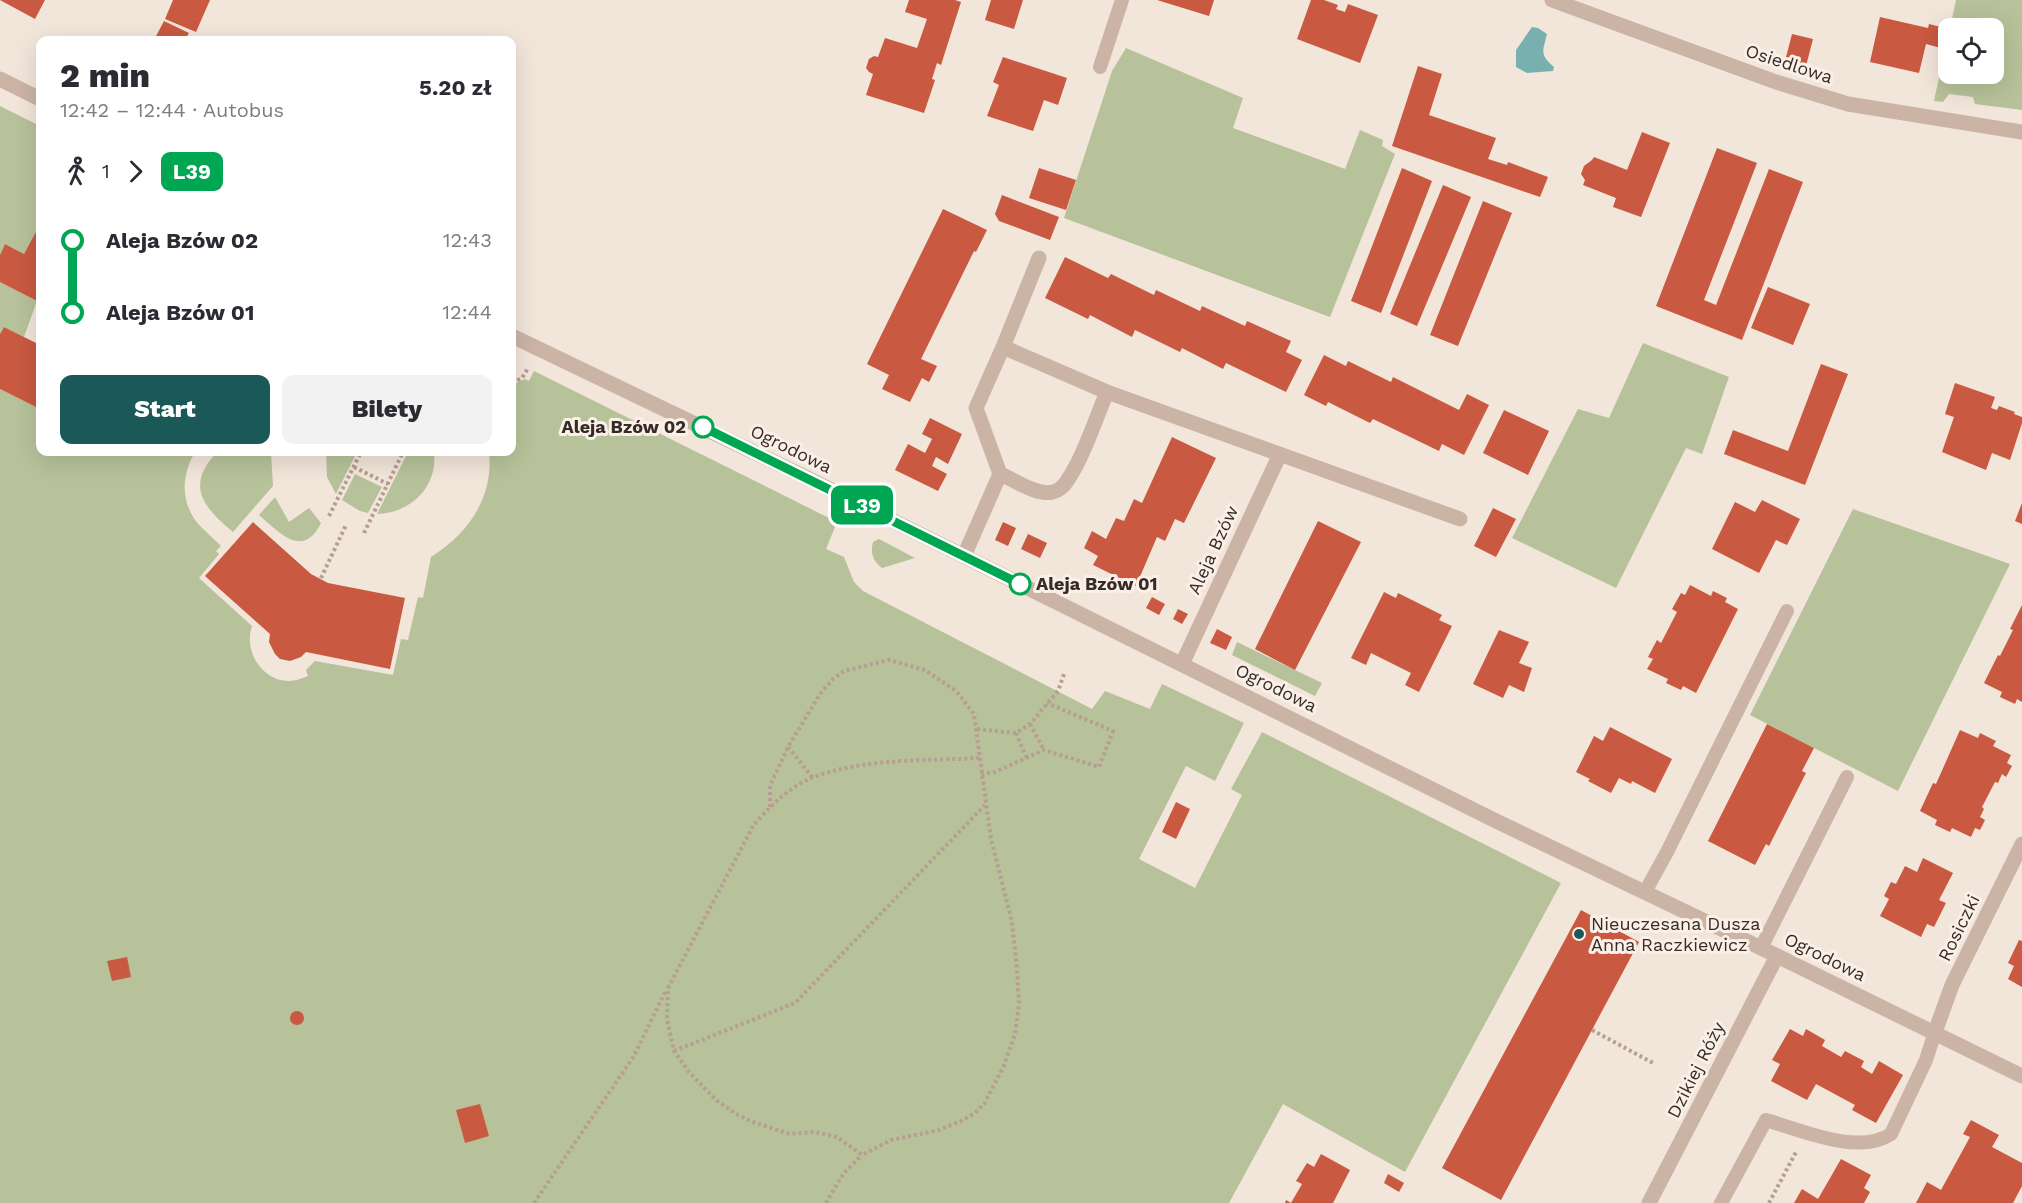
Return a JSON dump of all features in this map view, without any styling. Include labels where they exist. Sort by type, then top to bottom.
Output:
[{"type":"street","name":"Osiedlowa","points":[[1552,0],[1776,82],[1848,104],[2022,132]]},
{"type":"street","points":[[0,79],[36,97]]},
{"type":"street","points":[[964,556],[1000,474],[976,408],[1039,258]]},
{"type":"street","name":"Ogrodowa","points":[[516,338],[964,556],[1494,820],[2022,1076]]},
{"type":"street","points":[[1003,347],[1107,392],[1460,519]]},
{"type":"street","points":[[1000,474],[1041,492],[1053,492],[1062,488],[1082,451],[1107,392]]},
{"type":"street","name":"Aleja Bzów","points":[[1182,664],[1280,454]]},
{"type":"street","name":"Rosiczki","points":[[1935,1032],[1952,985],[2022,843]]},
{"type":"street","name":"Dzikiej Róży","points":[[1649,1203],[1778,956]]},
{"type":"lane","points":[[1100,67],[1122,0]]},
{"type":"lane","points":[[1645,892],[1673,842],[1787,611]]},
{"type":"lane","points":[[1761,948],[1847,777]]},
{"type":"lane","points":[[1721,1203],[1766,1120],[1826,1139],[1871,1143],[1883,1140],[1891,1134],[1926,1060],[1935,1032]]},
{"type":"path","points":[[516,381],[522,378]]},
{"type":"path","points":[[329,516],[359,456]]},
{"type":"path","points":[[364,532],[400,456]]},
{"type":"path","points":[[354,467],[388,484]]},
{"type":"path","points":[[321,578],[346,525]]},
{"type":"path","points":[[770,807],[770,786],[788,747],[820,694],[833,679],[844,671],[889,660],[925,670],[956,690],[974,714],[991,839],[1012,922],[1018,1003],[1015,1034],[998,1077],[984,1104],[975,1113],[939,1130],[891,1140],[862,1155],[843,1174],[826,1203]]},
{"type":"path","points":[[976,729],[1016,733],[1030,724],[1058,691],[1064,674]]},
{"type":"path","points":[[981,774],[995,772],[1044,750],[1099,767],[1113,731],[1047,703]]},
{"type":"path","points":[[1030,724],[1044,750]]},
{"type":"path","points":[[1016,733],[1026,757]]},
{"type":"path","points":[[788,747],[813,778]]},
{"type":"path","points":[[534,1203],[634,1056],[753,826],[770,807],[813,778],[861,765],[979,758]]},
{"type":"path","points":[[674,1051],[795,1003],[986,805]]},
{"type":"path","points":[[668,988],[667,1020],[674,1051],[689,1072],[716,1100],[736,1114],[790,1134],[815,1132],[837,1137],[862,1155]]},
{"type":"path","points":[[1592,1030],[1653,1064]]},
{"type":"path","points":[[1769,1203],[1806,1132]]},
{"type":"green space","points":[[1956,0],[2022,0],[2022,110],[1975,104],[1973,97],[1949,94],[1943,102],[1934,101],[1938,82],[2004,84],[2004,18],[1952,18]]},
{"type":"green space","points":[[1126,48],[1243,98],[1233,128],[1345,169],[1360,130],[1383,140],[1382,146],[1395,154],[1330,317],[1064,218],[1112,71]]},
{"type":"green space","points":[[0,106],[36,124],[36,232],[24,254],[5,244],[0,255]]},
{"type":"green space","points":[[0,282],[36,300],[36,304],[24,337],[4,327],[0,334]]},
{"type":"green space","points":[[1643,343],[1729,377],[1702,454],[1686,448],[1616,588],[1512,538],[1578,409],[1609,418]]},
{"type":"green space","points":[[534,371],[837,522],[826,549],[844,557],[854,582],[863,591],[1092,709],[1105,691],[1150,709],[1162,684],[1244,723],[1215,781],[1186,766],[1139,859],[1195,888],[1242,795],[1231,789],[1262,732],[1561,883],[1405,1172],[1283,1104],[1229,1203],[0,1203],[0,389],[36,407],[36,456],[193,456],[185,480],[189,509],[200,526],[221,546],[216,551],[219,554],[199,578],[252,626],[250,645],[257,663],[263,670],[279,680],[289,681],[308,676],[306,670],[315,661],[393,675],[401,639],[408,640],[418,597],[423,598],[431,557],[456,537],[476,513],[487,484],[489,456],[516,456],[516,383],[525,379],[529,381]]},
{"type":"green space","points":[[214,456],[271,456],[273,486],[233,532],[213,514],[202,495],[200,486],[207,464]]},
{"type":"green space","points":[[326,456],[355,456],[336,494],[327,477]]},
{"type":"green space","points":[[406,456],[434,456],[432,476],[420,496],[401,509],[377,514]]},
{"type":"green space","points":[[355,474],[382,487],[368,513],[342,500]]},
{"type":"green space","points":[[275,497],[289,522],[309,508],[321,523],[314,534],[307,540],[291,539],[259,515]]},
{"type":"green space","points":[[1853,509],[2010,564],[1898,791],[1750,715]]},
{"type":"green space","points":[[879,539],[915,558],[882,568],[874,560],[872,553],[873,542]]},
{"type":"green space","points":[[1237,642],[1322,683],[1315,696],[1232,655]]},
{"type":"water","points":[[1532,27],[1547,34],[1543,52],[1554,67],[1553,71],[1527,73],[1516,67],[1516,50]]},
{"type":"building","points":[[0,0],[45,0],[35,19]]},
{"type":"building","points":[[173,0],[210,0],[196,32],[165,19]]},
{"type":"building","points":[[909,0],[961,2],[941,65],[937,63],[932,79],[935,80],[924,113],[866,95],[873,74],[866,68],[869,59],[874,56],[878,57],[885,38],[917,48],[927,19],[905,12]]},
{"type":"building","points":[[991,0],[1023,0],[1014,29],[985,20]]},
{"type":"building","points":[[1157,0],[1214,0],[1209,16]]},
{"type":"building","points":[[1311,0],[1324,0],[1338,5],[1336,9],[1345,12],[1348,4],[1378,15],[1360,63],[1297,39]]},
{"type":"building","points":[[1880,17],[1928,28],[1929,24],[1938,26],[1938,47],[1926,44],[1919,73],[1870,62]]},
{"type":"building","points":[[164,21],[189,33],[187,36],[156,36]]},
{"type":"building","points":[[1792,34],[1813,39],[1806,66],[1785,61]]},
{"type":"building","points":[[1003,57],[1067,78],[1058,105],[1044,100],[1033,131],[987,116],[999,85],[993,82]]},
{"type":"building","points":[[1418,66],[1442,74],[1429,115],[1496,138],[1488,159],[1507,165],[1508,162],[1548,177],[1540,197],[1392,146]]},
{"type":"building","points":[[1642,132],[1670,143],[1641,217],[1613,207],[1616,198],[1583,185],[1585,180],[1581,174],[1584,166],[1594,157],[1627,170]]},
{"type":"building","points":[[1717,148],[1757,163],[1704,300],[1716,305],[1769,169],[1803,182],[1742,340],[1656,306]]},
{"type":"building","points":[[1039,168],[1076,180],[1066,210],[1029,198]]},
{"type":"building","points":[[1402,168],[1432,181],[1381,313],[1351,301]]},
{"type":"building","points":[[1443,185],[1471,197],[1417,326],[1390,314]]},
{"type":"building","points":[[1002,195],[1059,217],[1050,240],[999,221],[995,214]]},
{"type":"building","points":[[1483,201],[1512,213],[1458,346],[1430,335]]},
{"type":"building","points":[[943,209],[987,230],[976,252],[974,251],[921,359],[937,366],[929,382],[922,378],[910,402],[882,389],[889,375],[867,364]]},
{"type":"building","points":[[36,232],[36,300],[0,282],[0,255],[5,244],[24,254]]},
{"type":"building","points":[[1065,257],[1108,278],[1111,274],[1154,295],[1156,290],[1200,311],[1202,306],[1245,326],[1247,321],[1291,341],[1286,352],[1302,360],[1286,392],[1226,363],[1223,369],[1182,348],[1180,352],[1135,330],[1132,337],[1090,315],[1088,319],[1045,298]]},
{"type":"building","points":[[1768,287],[1810,304],[1793,345],[1751,328]]},
{"type":"building","points":[[4,327],[36,343],[36,407],[0,389],[0,334]]},
{"type":"building","points":[[1324,355],[1346,366],[1348,361],[1391,382],[1393,377],[1459,410],[1467,394],[1489,405],[1464,455],[1442,444],[1439,451],[1373,419],[1370,423],[1328,402],[1326,406],[1304,395]]},
{"type":"building","points":[[1821,364],[1848,374],[1805,485],[1724,454],[1733,430],[1788,451]]},
{"type":"building","points":[[1955,383],[1995,397],[1991,408],[1997,410],[1999,406],[2022,417],[2010,460],[1992,453],[1986,470],[1942,452],[1954,417],[1945,414]]},
{"type":"building","points":[[1504,410],[1549,431],[1528,475],[1483,453]]},
{"type":"building","points":[[930,418],[962,434],[948,464],[936,457],[932,466],[947,474],[938,491],[895,470],[908,444],[925,453],[932,439],[922,434]]},
{"type":"building","points":[[1172,437],[1216,458],[1184,523],[1175,519],[1165,541],[1157,537],[1136,586],[1093,565],[1098,556],[1084,548],[1092,531],[1106,539],[1116,518],[1124,521],[1134,499],[1142,503]]},
{"type":"building","points":[[1762,500],[1800,519],[1787,545],[1776,540],[1759,573],[1712,549],[1735,502],[1755,512]]},
{"type":"building","points":[[2022,503],[2022,524],[2015,521]]},
{"type":"building","points":[[1493,508],[1516,519],[1496,557],[1474,546]]},
{"type":"building","points":[[1318,521],[1361,542],[1295,670],[1255,649]]},
{"type":"building","points":[[253,522],[311,574],[328,583],[405,598],[390,669],[306,652],[301,657],[290,661],[280,659],[275,654],[269,642],[270,634],[205,576]]},
{"type":"building","points":[[1003,522],[1016,528],[1008,546],[995,540]]},
{"type":"building","points":[[1028,534],[1047,543],[1040,558],[1021,549]]},
{"type":"building","points":[[1690,585],[1711,596],[1713,591],[1727,598],[1725,602],[1738,609],[1696,693],[1683,686],[1681,690],[1666,683],[1668,679],[1647,669],[1653,659],[1648,657],[1657,640],[1661,643],[1677,612],[1672,609],[1681,593],[1685,595]]},
{"type":"building","points":[[1384,592],[1396,598],[1398,593],[1442,615],[1439,620],[1452,626],[1419,692],[1405,685],[1411,673],[1371,653],[1366,665],[1351,658]]},
{"type":"building","points":[[1152,597],[1165,604],[1159,615],[1146,608]]},
{"type":"building","points":[[2022,605],[2022,702],[2017,699],[2015,704],[2000,697],[2002,692],[1984,683],[2013,630],[2010,629]]},
{"type":"building","points":[[1178,609],[1188,614],[1182,624],[1173,619]]},
{"type":"building","points":[[1217,629],[1232,637],[1226,650],[1210,643]]},
{"type":"building","points":[[1499,630],[1529,642],[1519,663],[1532,668],[1524,692],[1509,685],[1503,698],[1473,684]]},
{"type":"building","points":[[1767,724],[1814,748],[1802,771],[1806,773],[1769,846],[1766,844],[1755,865],[1708,841]]},
{"type":"building","points":[[1610,727],[1672,759],[1655,793],[1632,781],[1631,784],[1619,778],[1611,793],[1576,772],[1594,736],[1603,741]]},
{"type":"building","points":[[1960,730],[1978,738],[1980,733],[1996,741],[1993,746],[2011,755],[2007,763],[2012,766],[2006,777],[2002,774],[1998,783],[1995,782],[1982,807],[1984,809],[1980,817],[1985,820],[1980,830],[1975,828],[1971,837],[1952,828],[1950,832],[1935,825],[1937,820],[1920,811],[1933,783],[1936,784]]},
{"type":"building","points":[[1176,802],[1190,809],[1176,839],[1162,832]]},
{"type":"building","points":[[1923,858],[1953,873],[1939,900],[1946,903],[1934,927],[1927,924],[1921,937],[1880,916],[1889,899],[1884,896],[1891,882],[1896,884],[1905,866],[1917,872]]},
{"type":"building","points":[[1581,910],[1639,942],[1501,1200],[1442,1168]]},
{"type":"building","points":[[2019,940],[2022,941],[2022,987],[2008,979],[2014,966],[2008,963]]},
{"type":"building","points":[[127,957],[131,977],[112,981],[107,961]]},
{"type":"building","points":[[294,1011],[300,1011],[304,1018],[300,1025],[294,1025],[290,1021],[290,1015]]},
{"type":"building","points":[[1790,1029],[1803,1036],[1806,1029],[1825,1040],[1822,1046],[1841,1057],[1845,1051],[1864,1061],[1861,1067],[1872,1074],[1879,1061],[1903,1075],[1876,1123],[1852,1110],[1855,1105],[1816,1084],[1807,1100],[1771,1081],[1780,1064],[1772,1060]]},
{"type":"building","points":[[480,1104],[489,1136],[465,1143],[456,1110]]},
{"type":"building","points":[[1971,1120],[1999,1135],[1992,1147],[2022,1163],[2022,1186],[2013,1203],[1916,1203],[1927,1182],[1941,1190],[1970,1137],[1963,1134]]},
{"type":"building","points":[[1321,1154],[1350,1170],[1333,1203],[1291,1203],[1302,1184],[1296,1181],[1307,1163],[1314,1167]]},
{"type":"building","points":[[1841,1159],[1871,1175],[1864,1188],[1870,1192],[1864,1203],[1794,1203],[1802,1189],[1818,1199]]},
{"type":"building","points":[[1388,1174],[1404,1183],[1399,1192],[1384,1183]]},
{"type":"bus line","name":"L39","points":[[703,427],[1020,584]]},
{"type":"place","name":"Aleja Bzów 02","points":[[703,427]]},
{"type":"place","name":"Aleja Bzów 01","points":[[1020,584]]},
{"type":"place","name":"Nieuczesana Dusza Anna Raczkiewicz","points":[[1579,934]]}]
